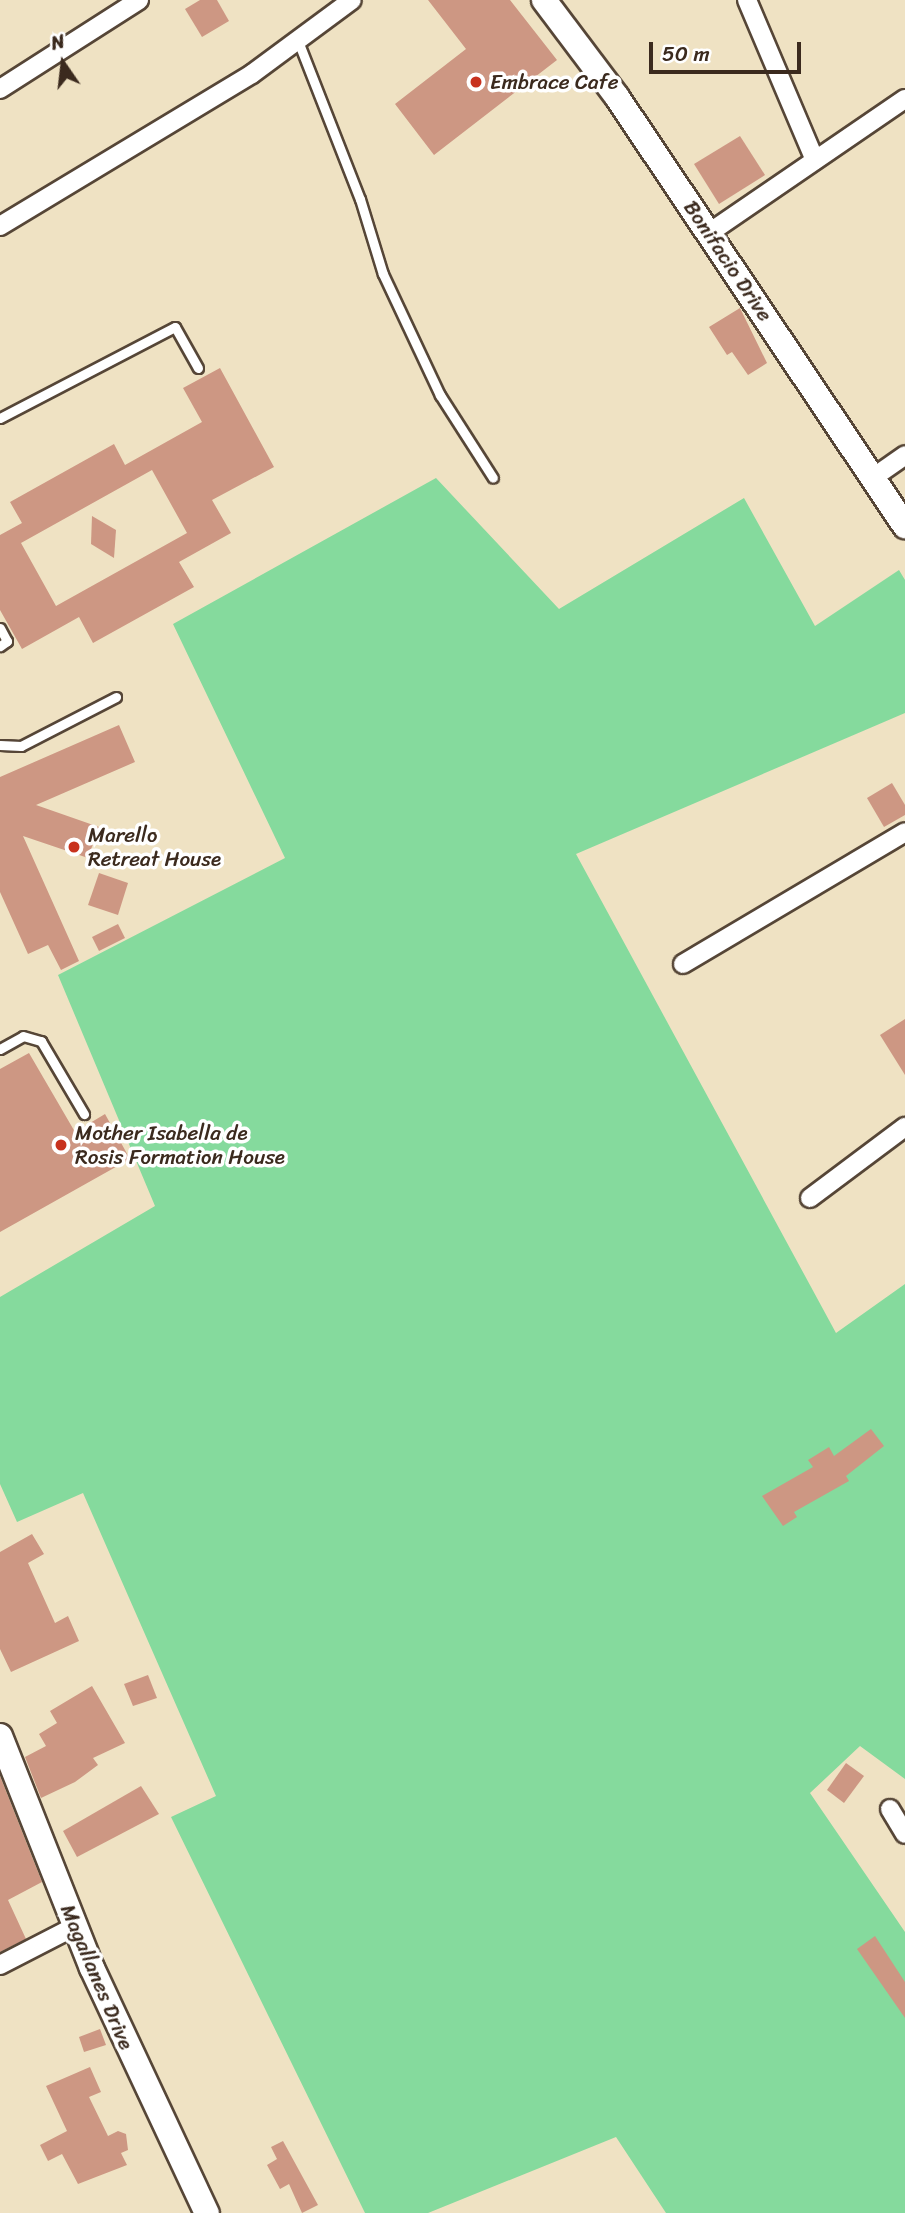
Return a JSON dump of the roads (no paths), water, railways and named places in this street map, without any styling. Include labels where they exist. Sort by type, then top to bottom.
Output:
[{"type":"street","points":[[0,89],[139,0]]},
{"type":"street","points":[[0,226],[252,74],[352,0]]},
{"type":"street","name":"Bonifacio Drive","points":[[544,0],[617,97],[905,526]]},
{"type":"street","points":[[747,0],[815,160]]},
{"type":"street","points":[[709,233],[905,99]]},
{"type":"street","points":[[874,477],[905,455]]},
{"type":"street","points":[[683,964],[905,832]]},
{"type":"street","points":[[810,1198],[905,1127]]},
{"type":"street","name":"Magallanes Drive","points":[[0,1736],[74,1927],[207,2213]]},
{"type":"street","points":[[891,1810],[905,1834]]},
{"type":"street","points":[[0,1965],[74,1927]]},
{"type":"lane","points":[[298,41],[360,199],[383,274],[440,395],[493,478]]},
{"type":"lane","points":[[0,418],[175,327],[198,368]]},
{"type":"lane","points":[[0,628],[7,641],[0,646]]},
{"type":"lane","points":[[0,745],[21,747],[116,697]]},
{"type":"lane","points":[[0,1049],[23,1036],[41,1041],[84,1114]]},
{"type":"place","name":"Embrace Cafe","points":[[476,82]]},
{"type":"place","name":"Marello Retreat House","points":[[74,847]]},
{"type":"place","name":"Mother Isabella de Rosis Formation House","points":[[61,1145]]}]
